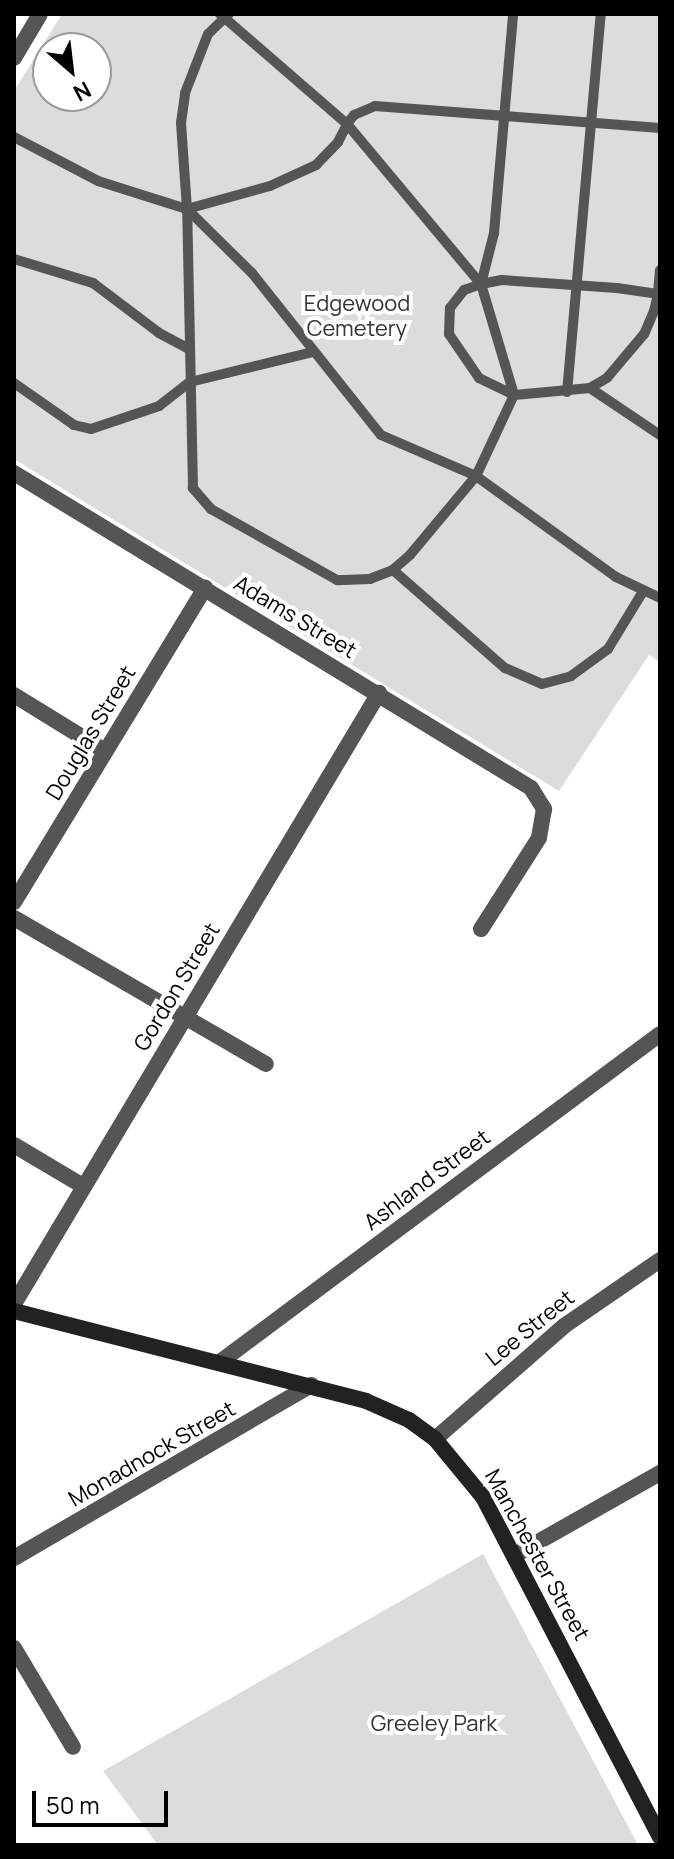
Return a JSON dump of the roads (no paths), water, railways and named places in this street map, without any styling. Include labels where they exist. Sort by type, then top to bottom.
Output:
[{"type":"street","points":[[14,58],[40,14]]},
{"type":"street","points":[[14,495],[19,476]]},
{"type":"street","name":"Adams Street","points":[[19,476],[515,775],[539,796],[544,809],[539,838],[481,929]]},
{"type":"street","name":"Douglas Street","points":[[14,902],[205,588]]},
{"type":"street","name":"Gordon Street","points":[[14,1304],[379,693]]},
{"type":"street","points":[[14,695],[105,751]]},
{"type":"street","points":[[14,918],[266,1064]]},
{"type":"street","name":"Ashland Street","points":[[220,1362],[660,1034]]},
{"type":"street","points":[[14,1145],[83,1186]]},
{"type":"street","name":"Lee Street","points":[[435,1439],[564,1326],[660,1260]]},
{"type":"street","name":"Manchester Street","points":[[14,1311],[311,1385],[391,1411],[435,1439],[467,1473],[515,1555],[660,1837]]},
{"type":"street","name":"Monadnock Street","points":[[14,1558],[311,1385]]},
{"type":"street","points":[[515,1555],[660,1473]]},
{"type":"street","points":[[14,1648],[73,1747]]},
{"type":"lane","points":[[224,14],[347,124],[481,284],[514,395],[476,476],[393,570],[370,579],[337,580],[198,498],[188,453],[187,209],[181,123],[185,93],[208,34],[224,14]]},
{"type":"lane","points":[[481,284],[494,233],[513,14]]},
{"type":"lane","points":[[567,392],[587,123],[601,14]]},
{"type":"lane","points":[[187,209],[270,186],[316,165],[362,109],[375,106],[660,128]]},
{"type":"lane","points":[[14,137],[98,181],[187,209],[252,273],[381,435],[476,476],[642,593],[660,598]]},
{"type":"lane","points":[[14,259],[93,283],[159,333],[189,349]]},
{"type":"lane","points":[[659,294],[575,285],[481,284],[464,290],[450,308],[449,334],[479,378],[514,395],[590,388],[607,378],[644,334],[659,294],[660,270]]},
{"type":"lane","points":[[14,383],[74,425],[91,429],[159,406],[190,382],[313,352]]},
{"type":"lane","points":[[590,388],[660,435]]},
{"type":"lane","points":[[393,570],[505,668],[542,684],[571,676],[608,649],[642,593]]},
{"type":"park label","name":"Edgewood Cemetery","points":[[357,316]]},
{"type":"park label","name":"Greeley Park","points":[[434,1724]]}]
